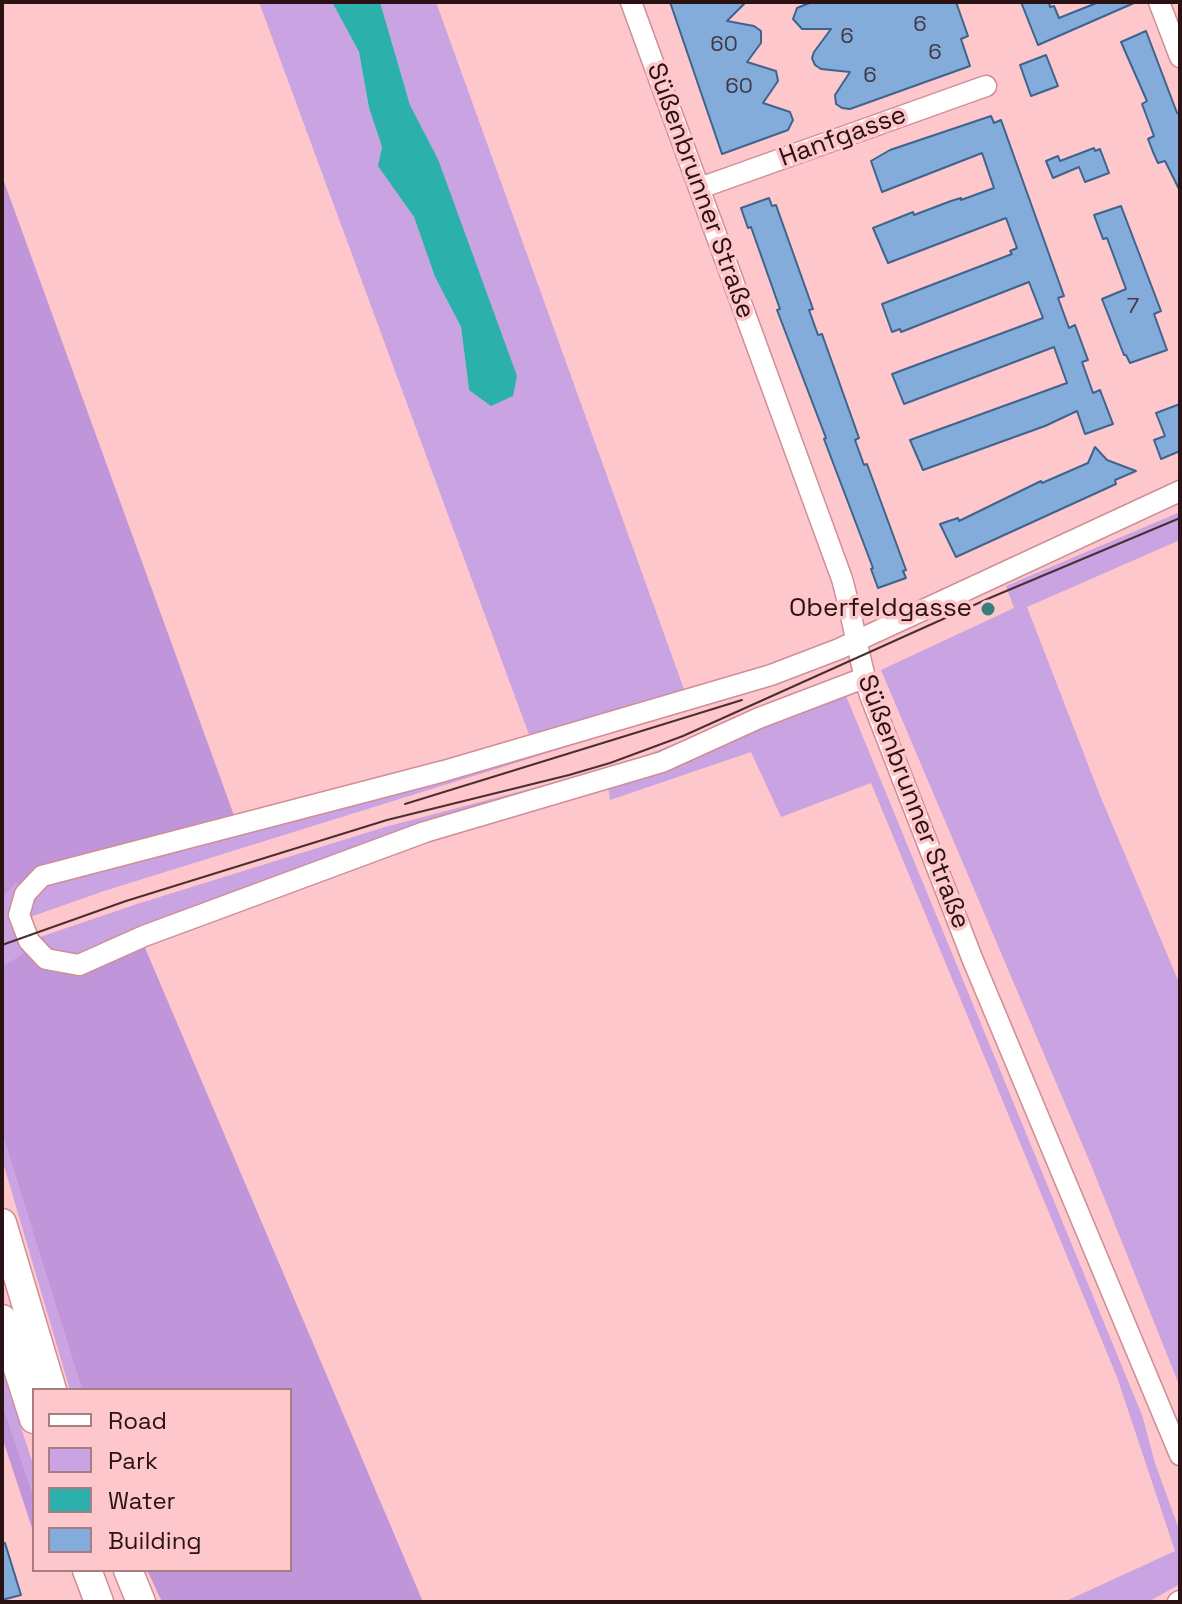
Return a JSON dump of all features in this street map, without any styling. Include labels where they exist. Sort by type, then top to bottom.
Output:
[{"type":"highway","points":[[2,1223],[51,1388]]},
{"type":"highway","points":[[2,1319],[32,1413]]},
{"type":"highway","points":[[86,1572],[92,1602]]},
{"type":"highway","points":[[87,1572],[99,1602]]},
{"type":"highway","points":[[114,1572],[124,1602]]},
{"type":"highway","points":[[129,1572],[141,1602]]},
{"type":"street","name":"Süßenbrunner Straße","points":[[631,2],[842,579],[864,678],[972,958],[1180,1455]]},
{"type":"street","points":[[1159,2],[1180,57]]},
{"type":"street","name":"Hanfgasse","points":[[700,188],[986,86]]},
{"type":"street","points":[[864,678],[759,718],[662,762],[425,832],[144,936],[79,965],[46,959],[29,941],[19,915],[25,894],[42,876],[459,767],[771,675],[857,640],[1180,491]]},
{"type":"green space","points":[[259,2],[332,2],[359,52],[369,108],[382,147],[379,166],[414,217],[435,277],[461,327],[469,390],[485,290],[438,159],[410,105],[380,2],[436,2],[685,692],[531,740]]},
{"type":"green space","points":[[1180,512],[1180,540],[1027,607],[1099,793],[1180,985],[1180,1387],[1091,1165],[881,670],[1014,608],[1006,586]]},
{"type":"green space","points":[[831,662],[775,685],[104,891],[30,917],[36,888]]},
{"type":"green space","points":[[836,679],[702,740],[91,954],[59,957],[37,938],[385,827],[621,765],[725,724],[795,692]]},
{"type":"green space","points":[[844,691],[1142,1415],[1155,1463],[1180,1532],[1180,1584],[1148,1602],[1064,1602],[1175,1551],[1117,1377],[871,783],[781,817],[751,752],[610,800],[608,785]]},
{"type":"green space","points":[[16,883],[23,887],[28,950],[2,967],[2,898]]},
{"type":"green space","points":[[2,1133],[81,1388],[69,1388],[2,1159]]},
{"type":"green space","points":[[2,1370],[32,1461],[32,1491],[2,1404]]},
{"type":"shaded area","points":[[2,176],[236,821],[23,887],[16,883],[2,898]]},
{"type":"shaded area","points":[[143,943],[423,1602],[162,1602],[148,1572],[292,1572],[292,1388],[81,1388],[2,1133],[2,967],[28,950],[45,962]]},
{"type":"shaded area","points":[[2,1404],[32,1491],[32,1528],[2,1437]]},
{"type":"water","points":[[332,2],[380,2],[410,105],[438,159],[517,376],[513,396],[491,406],[469,390],[461,327],[435,277],[414,217],[378,166],[382,147],[369,108],[359,52]]},
{"type":"building","points":[[670,2],[746,2],[727,21],[754,26],[761,31],[761,43],[747,62],[776,71],[778,81],[763,103],[790,112],[793,120],[788,130],[722,154]]},
{"type":"building","points":[[812,2],[956,2],[968,36],[961,39],[970,66],[850,109],[842,108],[836,104],[835,95],[850,72],[821,69],[812,58],[831,29],[802,29],[793,19],[797,8]]},
{"type":"building","points":[[1021,2],[1049,2],[1059,18],[1099,2],[1134,3],[1038,45]]},
{"type":"building","points":[[1146,31],[1177,113],[1180,112],[1180,191],[1165,161],[1158,163],[1153,152],[1148,139],[1154,136],[1142,104],[1147,101],[1121,42]]},
{"type":"building","points":[[1046,55],[1058,86],[1031,96],[1020,65]]},
{"type":"building","points":[[991,116],[994,123],[1001,120],[1064,296],[1058,298],[1069,328],[1075,325],[1088,360],[1082,362],[1093,393],[1100,390],[1113,424],[1085,434],[1077,411],[1045,426],[923,470],[910,440],[1067,383],[1054,347],[904,404],[892,374],[1043,318],[1029,282],[901,332],[900,329],[892,332],[882,304],[1012,254],[1010,251],[1017,248],[1006,218],[888,263],[873,228],[913,212],[914,215],[994,188],[982,153],[882,192],[871,161],[890,150]]},
{"type":"building","points":[[1094,148],[1095,151],[1100,149],[1109,173],[1085,182],[1079,167],[1053,178],[1046,161],[1058,156],[1060,161]]},
{"type":"building","points":[[769,198],[772,206],[776,205],[813,309],[809,310],[818,335],[822,334],[859,438],[855,440],[864,465],[867,464],[906,570],[903,571],[906,578],[878,588],[777,310],[780,309],[751,227],[748,228],[741,208]]},
{"type":"building","points":[[1121,206],[1161,311],[1154,314],[1167,350],[1130,363],[1102,299],[1126,289],[1107,238],[1103,239],[1094,215]]},
{"type":"building","points":[[1180,404],[1180,451],[1161,459],[1154,440],[1165,436],[1156,413]]},
{"type":"building","points":[[1095,447],[1107,460],[1136,471],[1115,480],[1116,484],[956,557],[940,524],[958,518],[959,521],[1041,481],[1088,463]]},
{"type":"building","points":[[2,1543],[5,1543],[21,1595],[2,1600]]},
{"type":"tram line","points":[[2,945],[126,901],[387,820],[610,763],[683,736],[992,597],[1180,518]]},
{"type":"tram line","points":[[405,804],[742,700]]},
{"type":"place","name":"Oberfeldgasse","points":[[988,609]]}]
